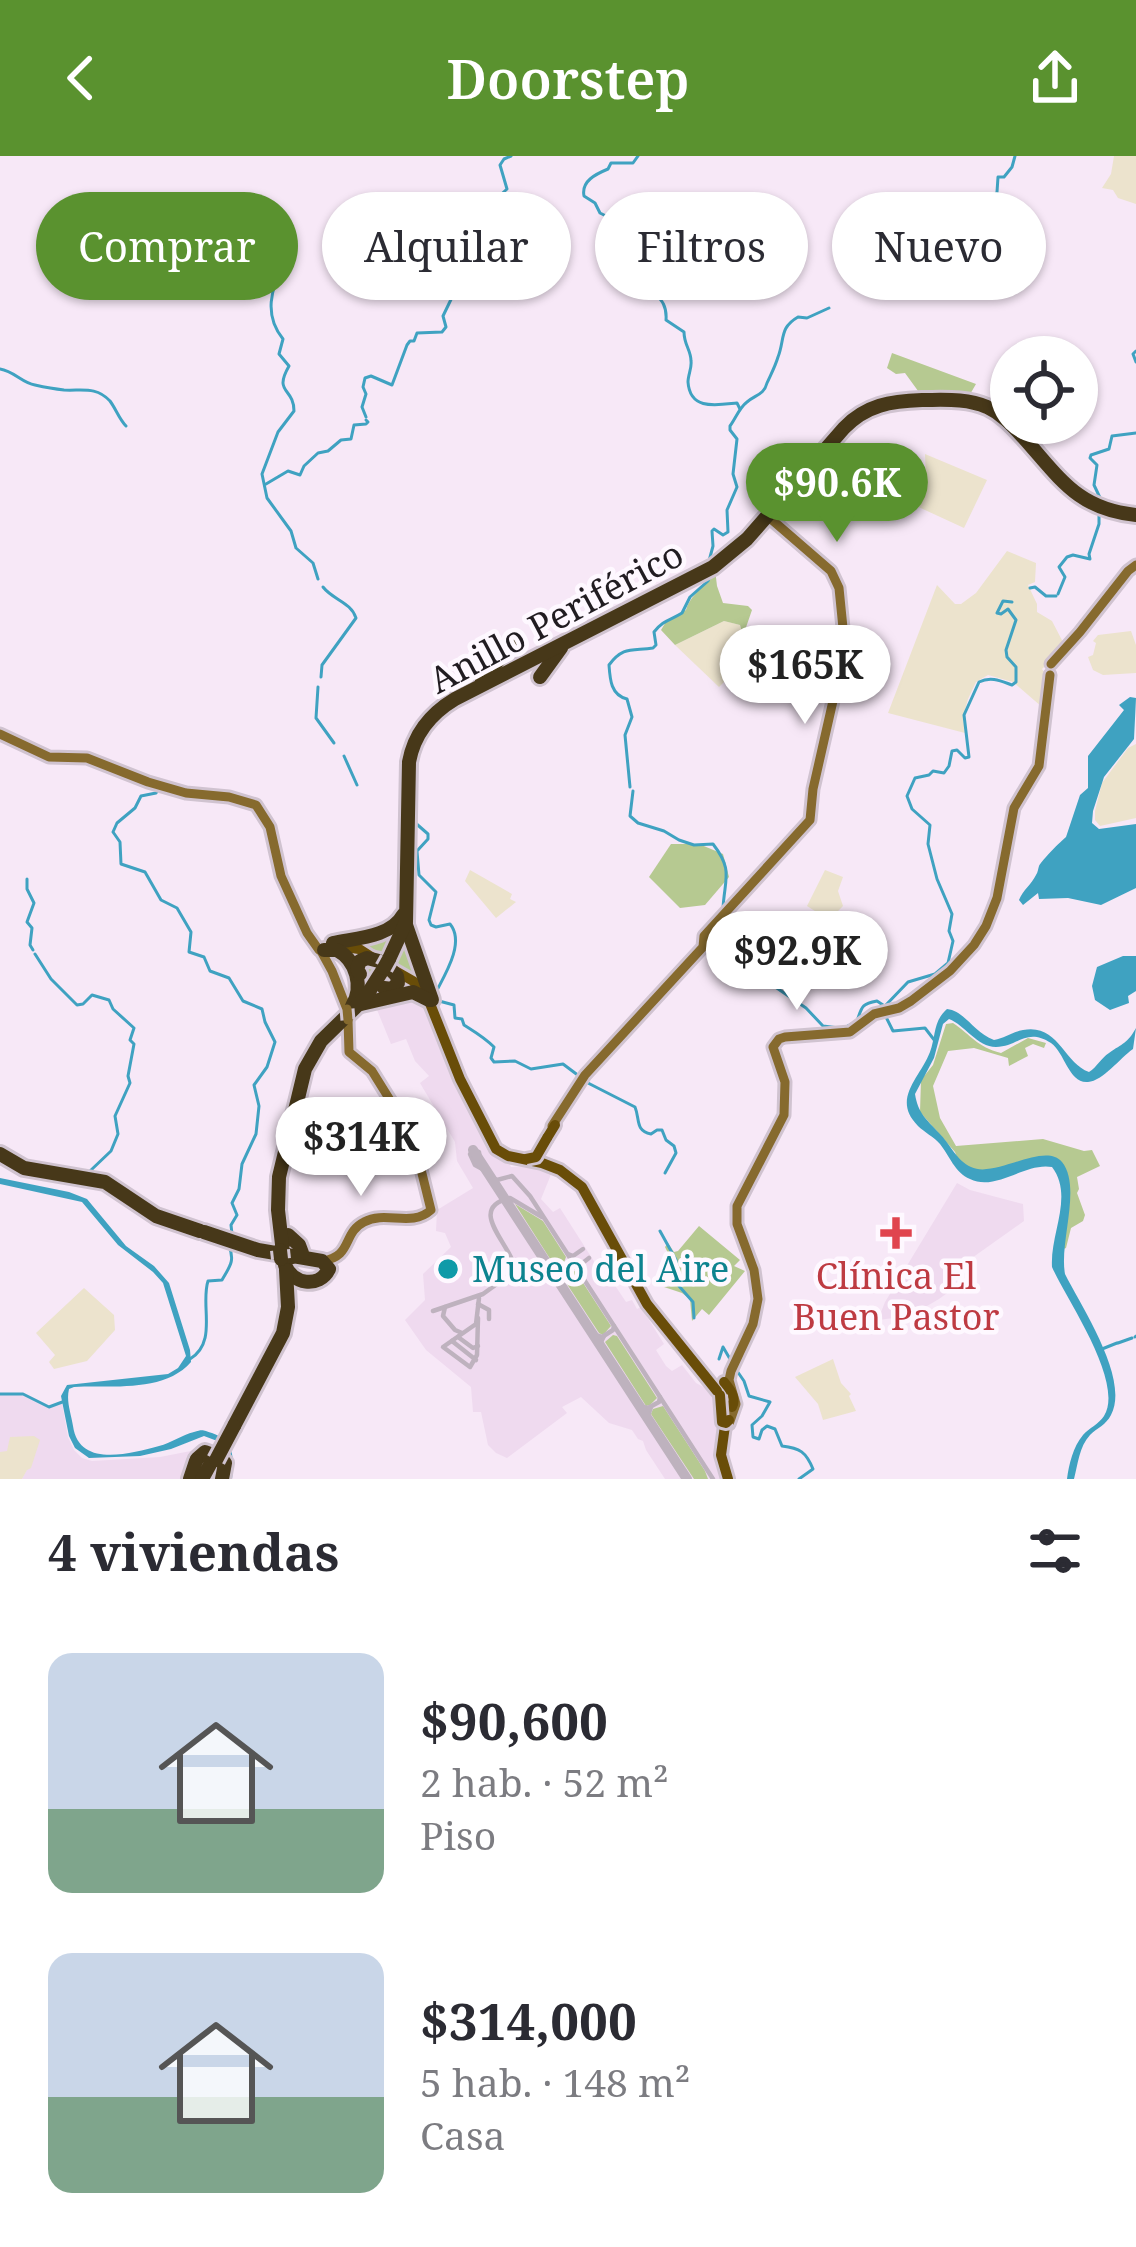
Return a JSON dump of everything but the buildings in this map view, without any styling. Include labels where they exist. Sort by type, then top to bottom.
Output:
[{"type":"highway","name":"Anillo Periférico","points":[[563,643],[726,554],[860,410],[893,398],[954,397],[990,405]]},
{"type":"highway","name":"Anillo Periférico","points":[[404,919],[402,764],[417,729],[440,704],[713,567],[769,518],[861,413],[896,401],[974,403],[1000,414],[1060,479],[1090,503],[1111,512],[1136,512]]},
{"type":"highway","name":"Anillo Periférico","points":[[1033,444],[1082,494],[1112,508],[1136,512]]},
{"type":"highway","points":[[527,661],[530,652],[563,643]]},
{"type":"highway","name":"Anillo Periférico","points":[[206,1471],[283,1333],[288,1299],[278,1258],[278,1178],[305,1069],[385,963],[404,919],[409,763],[414,744],[436,712],[527,661]]},
{"type":"highway","points":[[323,949],[393,928],[404,919],[430,1000]]},
{"type":"highway","points":[[323,949],[337,950],[351,962],[359,990],[351,1010]]},
{"type":"highway","points":[[351,1010],[367,1000],[404,992],[430,1000]]},
{"type":"highway","name":"Anillo Periférico","points":[[234,1426],[284,1318],[275,1208],[278,1167],[303,1067],[320,1039],[351,1010]]},
{"type":"highway","points":[[0,1154],[24,1168],[105,1182],[156,1216],[278,1258]]},
{"type":"highway","points":[[275,1208],[274,1242],[265,1248],[290,1276],[322,1280],[330,1261]]},
{"type":"highway","points":[[288,1299],[294,1286],[324,1281],[330,1261]]},
{"type":"main road","points":[[531,1158],[583,1078],[704,947],[703,938],[810,820],[845,648],[839,593],[828,570],[769,518]]},
{"type":"main road","points":[[722,1440],[725,1394],[758,1299],[736,1216],[742,1193],[783,1120],[784,1082],[773,1047],[784,1037],[850,1032],[869,1017],[904,1005],[967,955],[997,898],[1012,813],[1034,774],[1050,669],[1136,566]]},
{"type":"main road","points":[[0,734],[49,758],[87,758],[148,782],[256,805],[270,827],[280,876],[307,933],[323,949],[354,945],[420,984],[494,1136],[511,1150],[563,1168],[587,1190],[657,1317],[725,1394]]},
{"type":"main road","points":[[430,1000],[460,1079],[504,1152],[536,1157],[568,1101]]},
{"type":"main road","points":[[330,1261],[363,1222],[414,1219],[431,1210],[406,1125],[369,1067],[349,1052],[351,1010]]},
{"type":"main road","points":[[531,1158],[555,1125]]},
{"type":"main road","points":[[725,1394],[716,1402],[726,1479]]},
{"type":"shaded area","points":[[1114,156],[1136,156],[1136,204],[1102,188]]},
{"type":"shaded area","points":[[925,454],[987,480],[964,528],[886,492],[926,478]]},
{"type":"shaded area","points":[[1007,551],[1036,563],[1035,582],[1028,585],[1037,612],[1052,621],[1065,646],[1042,669],[1047,676],[1042,707],[1013,682],[988,675],[976,682],[968,699],[965,733],[888,713],[937,585],[955,604],[961,604],[976,593]]},
{"type":"shaded area","points":[[724,621],[740,625],[743,637],[719,687],[675,645]]},
{"type":"shaded area","points":[[1131,631],[1136,673],[1103,675],[1093,670],[1088,657],[1093,655],[1098,635]]},
{"type":"shaded area","points":[[1136,744],[1136,818],[1100,826],[1095,811],[1102,783]]},
{"type":"shaded area","points":[[470,870],[512,894],[510,899],[516,902],[496,918],[465,881]]},
{"type":"shaded area","points":[[825,870],[843,877],[838,891],[843,906],[829,920],[807,906]]},
{"type":"shaded area","points":[[421,997],[511,1167],[544,1165],[552,1172],[541,1199],[553,1212],[560,1208],[626,1302],[632,1300],[637,1309],[641,1307],[664,1344],[656,1350],[666,1366],[672,1371],[682,1365],[696,1383],[717,1394],[715,1456],[723,1479],[665,1479],[632,1430],[609,1423],[581,1397],[562,1407],[567,1413],[507,1458],[496,1453],[488,1445],[481,1412],[473,1412],[471,1387],[426,1350],[405,1320],[425,1300],[423,1274],[451,1247],[445,1233],[436,1231],[437,1210],[473,1188],[457,1161],[455,1142],[420,1083],[429,1076],[415,1061],[406,1039],[391,1044],[373,1000]]},
{"type":"shaded area","points":[[957,1183],[1023,1204],[1024,1221],[955,1270],[950,1291],[939,1299],[910,1316],[878,1320],[885,1302]]},
{"type":"shaded area","points":[[84,1288],[114,1315],[115,1330],[87,1361],[54,1369],[49,1362],[55,1355],[36,1333]]},
{"type":"shaded area","points":[[833,1359],[856,1411],[823,1420],[818,1404],[795,1377]]},
{"type":"shaded area","points":[[0,1395],[22,1395],[49,1408],[62,1403],[74,1450],[92,1461],[160,1457],[206,1448],[201,1479],[22,1479],[27,1469],[7,1452],[0,1452]]},
{"type":"shaded area","points":[[10,1437],[40,1440],[31,1468],[22,1479],[0,1479],[0,1452],[7,1451]]},
{"type":"green space","points":[[892,353],[976,384],[969,396],[921,395],[905,373],[887,368]]},
{"type":"green space","points":[[715,569],[723,603],[752,610],[743,636],[740,625],[724,621],[675,645],[661,630],[667,620],[686,610]]},
{"type":"green space","points":[[671,844],[699,844],[723,854],[729,877],[705,905],[680,908],[649,877]]},
{"type":"green space","points":[[398,924],[432,1000],[418,994],[367,1001],[351,962],[329,944]]},
{"type":"green space","points":[[953,1023],[1001,1053],[1028,1038],[1046,1043],[1044,1048],[1033,1044],[1025,1048],[1028,1056],[1009,1066],[1008,1058],[974,1048],[948,1051],[933,1086],[940,1118],[956,1146],[1043,1139],[1092,1150],[1100,1166],[1077,1177],[1085,1215],[1071,1228],[1066,1248],[1058,1251],[1069,1184],[1052,1157],[991,1176],[960,1165],[955,1152],[920,1112],[921,1080],[933,1065],[946,1024]]},
{"type":"green space","points":[[515,1204],[543,1221],[566,1257],[563,1265],[554,1265]]},
{"type":"green space","points":[[699,1226],[740,1260],[734,1266],[745,1271],[709,1315],[702,1309],[692,1321],[690,1299],[664,1287],[676,1286],[678,1273],[665,1247],[668,1243],[678,1251]]},
{"type":"green space","points":[[571,1269],[611,1326],[603,1335],[563,1278],[564,1271]]},
{"type":"green space","points":[[613,1335],[657,1398],[650,1405],[646,1406],[605,1342]]},
{"type":"green space","points":[[663,1406],[708,1479],[694,1479],[651,1414]]},
{"type":"water","points":[[1136,698],[1134,739],[1104,777],[1092,823],[1099,829],[1136,824],[1136,888],[1101,905],[1068,898],[1039,899],[1038,893],[1023,905],[1021,896],[1041,863],[1066,837],[1080,795],[1088,788],[1088,756],[1124,710],[1119,705]]},
{"type":"water","points":[[1136,956],[1136,991],[1128,996],[1129,1003],[1110,1010],[1095,1000],[1092,986],[1097,967]]},
{"type":"water","points":[[947,1009],[994,1040],[1023,1030],[1045,1032],[1089,1072],[1136,1028],[1133,1049],[1088,1082],[1076,1078],[1051,1043],[1028,1037],[989,1046],[949,1019],[915,1094],[923,1115],[971,1167],[993,1168],[1044,1156],[1062,1162],[1068,1173],[1065,1274],[1102,1344],[1115,1400],[1109,1418],[1083,1445],[1074,1479],[1067,1479],[1074,1450],[1104,1416],[1108,1401],[1100,1362],[1052,1267],[1061,1202],[1058,1178],[1052,1167],[1042,1167],[990,1182],[970,1179],[956,1168],[938,1141],[918,1126],[907,1107],[910,1089]]},
{"type":"water","points":[[0,1178],[87,1199],[126,1246],[169,1283],[190,1350],[191,1362],[167,1379],[69,1389],[77,1439],[85,1448],[107,1455],[159,1446],[205,1431],[220,1436],[229,1446],[232,1479],[227,1479],[220,1442],[204,1436],[140,1456],[89,1458],[75,1448],[61,1396],[67,1385],[168,1374],[186,1356],[163,1283],[118,1245],[82,1202],[0,1184]]},
{"type":"waterway","points":[[366,417],[362,407],[365,378],[392,385],[407,345],[417,333],[442,332],[446,327],[443,316],[457,287],[454,256],[468,236],[470,222],[484,217],[507,189],[500,165],[511,156]]},
{"type":"waterway","points":[[638,156],[633,163],[611,163],[587,182],[584,196],[641,242],[649,255],[647,282],[664,305],[666,320],[684,332],[694,398],[706,404],[737,403],[740,409]]},
{"type":"waterway","points":[[997,192],[998,177],[1004,177],[1015,156]]},
{"type":"waterway","points":[[272,300],[273,321],[283,339],[279,354],[289,366],[283,381],[294,411],[278,432],[262,474],[267,498],[291,531],[296,548],[313,563],[318,579]]},
{"type":"waterway","points":[[709,561],[712,531],[728,532],[727,510],[737,487],[733,474],[737,439],[730,426],[744,404],[766,387],[788,325],[829,308]]},
{"type":"waterway","points":[[1136,351],[1136,362]]},
{"type":"waterway","points":[[0,369],[35,385],[99,393],[126,426]]},
{"type":"waterway","points":[[266,484],[288,471],[300,475],[318,453],[351,439],[354,425],[366,424],[366,420]]},
{"type":"waterway","points":[[1102,502],[1094,485],[1097,465],[1091,455],[1109,449],[1112,436],[1136,433]]},
{"type":"waterway","points":[[1058,594],[1065,577],[1059,567],[1067,557],[1090,559],[1099,511]]},
{"type":"waterway","points":[[630,787],[625,735],[632,717],[627,699],[612,686],[609,665],[624,652],[653,648],[654,632],[682,613],[712,572]]},
{"type":"waterway","points":[[321,677],[322,665],[356,618],[323,587]]},
{"type":"waterway","points":[[1030,588],[1056,596]]},
{"type":"waterway","points":[[884,1007],[908,982],[935,974],[948,963],[952,914],[928,844],[930,825],[912,809],[907,796],[915,778],[933,771],[944,773],[952,751],[969,757],[964,715],[979,682],[1016,682],[1016,667],[1006,650],[1016,620],[1008,609],[997,613],[1003,601],[1012,602]]},
{"type":"waterway","points":[[318,687],[316,718],[334,743]]},
{"type":"waterway","points":[[344,756],[357,785]]},
{"type":"waterway","points":[[159,787],[156,793],[141,796],[117,823],[113,832],[120,842],[121,864],[145,872],[161,900],[177,908],[191,932],[189,952],[204,957],[210,971],[229,978],[243,1001],[262,1009],[275,1042],[267,1067],[254,1085],[259,1106],[256,1134],[232,1203],[237,1215],[232,1234]]},
{"type":"waterway","points":[[633,791],[630,816],[638,823],[694,845],[713,844],[725,868],[723,908]]},
{"type":"waterway","points":[[412,820],[428,834],[417,851],[419,875],[436,892],[429,920],[436,927],[450,924],[456,940],[436,992]]},
{"type":"waterway","points":[[27,879],[34,903],[27,922],[32,928],[33,950]]},
{"type":"waterway","points":[[724,918],[730,942],[743,945],[770,965],[768,982],[823,1026],[839,1028]]},
{"type":"waterway","points":[[35,954],[77,1005],[92,995],[109,1000],[134,1028],[130,1083],[115,1116],[118,1134],[111,1151],[90,1171]]},
{"type":"waterway","points":[[439,1001],[454,1005],[455,1018],[494,1047],[494,1062],[515,1061],[531,1069],[563,1064],[579,1076]]},
{"type":"waterway","points":[[844,1028],[857,1021],[865,1005],[877,1001],[883,1005]]},
{"type":"waterway","points":[[885,1015],[893,1031],[925,1028],[935,1041]]},
{"type":"waterway","points":[[586,1082],[635,1107],[646,1132],[662,1130],[676,1153],[665,1173]]},
{"type":"waterway","points":[[660,1231],[676,1260],[679,1286],[693,1302],[694,1318]]},
{"type":"waterway","points":[[190,1359],[204,1343],[208,1281],[222,1280],[232,1260],[229,1246]]},
{"type":"waterway","points":[[1118,1343],[1132,1338]]},
{"type":"waterway","points":[[1102,1349],[1117,1343]]},
{"type":"waterway","points":[[719,1359],[723,1347],[730,1359]]},
{"type":"waterway","points":[[735,1368],[749,1396],[770,1402],[752,1425],[753,1437],[759,1439],[767,1426],[775,1429],[782,1446],[805,1455],[813,1469],[799,1479]]},
{"type":"waterway","points":[[0,1394],[23,1394],[49,1407],[65,1401]]},
{"type":"taxiway","points":[[480,1161],[479,1152],[473,1151],[475,1165],[486,1171]]},
{"type":"taxiway","points":[[491,1177],[512,1176],[530,1196],[713,1479]]},
{"type":"taxiway","points":[[433,1311],[483,1294],[515,1271],[491,1219],[497,1203],[510,1198],[542,1217]]},
{"type":"taxiway","points":[[568,1254],[583,1249]]},
{"type":"taxiway","points":[[578,1270],[589,1258]]},
{"type":"taxiway","points":[[558,1280],[560,1269],[569,1264],[576,1267]]},
{"type":"taxiway","points":[[478,1318],[477,1355],[470,1367],[443,1347],[476,1324],[479,1298]]},
{"type":"taxiway","points":[[478,1304],[489,1310],[489,1319]]},
{"type":"taxiway","points":[[445,1307],[443,1316],[462,1333]]},
{"type":"taxiway","points":[[592,1334],[602,1337],[614,1326]]},
{"type":"taxiway","points":[[602,1349],[604,1336]]},
{"type":"taxiway","points":[[458,1337],[473,1348],[478,1346]]},
{"type":"taxiway","points":[[452,1341],[476,1360]]},
{"type":"taxiway","points":[[639,1406],[648,1408],[660,1397]]},
{"type":"taxiway","points":[[647,1419],[651,1407]]},
{"type":"runway","points":[[473,1150],[687,1479]]},
{"type":"place","name":"Clínica El Buen Pastor","points":[[896,1233]]},
{"type":"place","name":"Museo del Aire","points":[[448,1269]]}]
